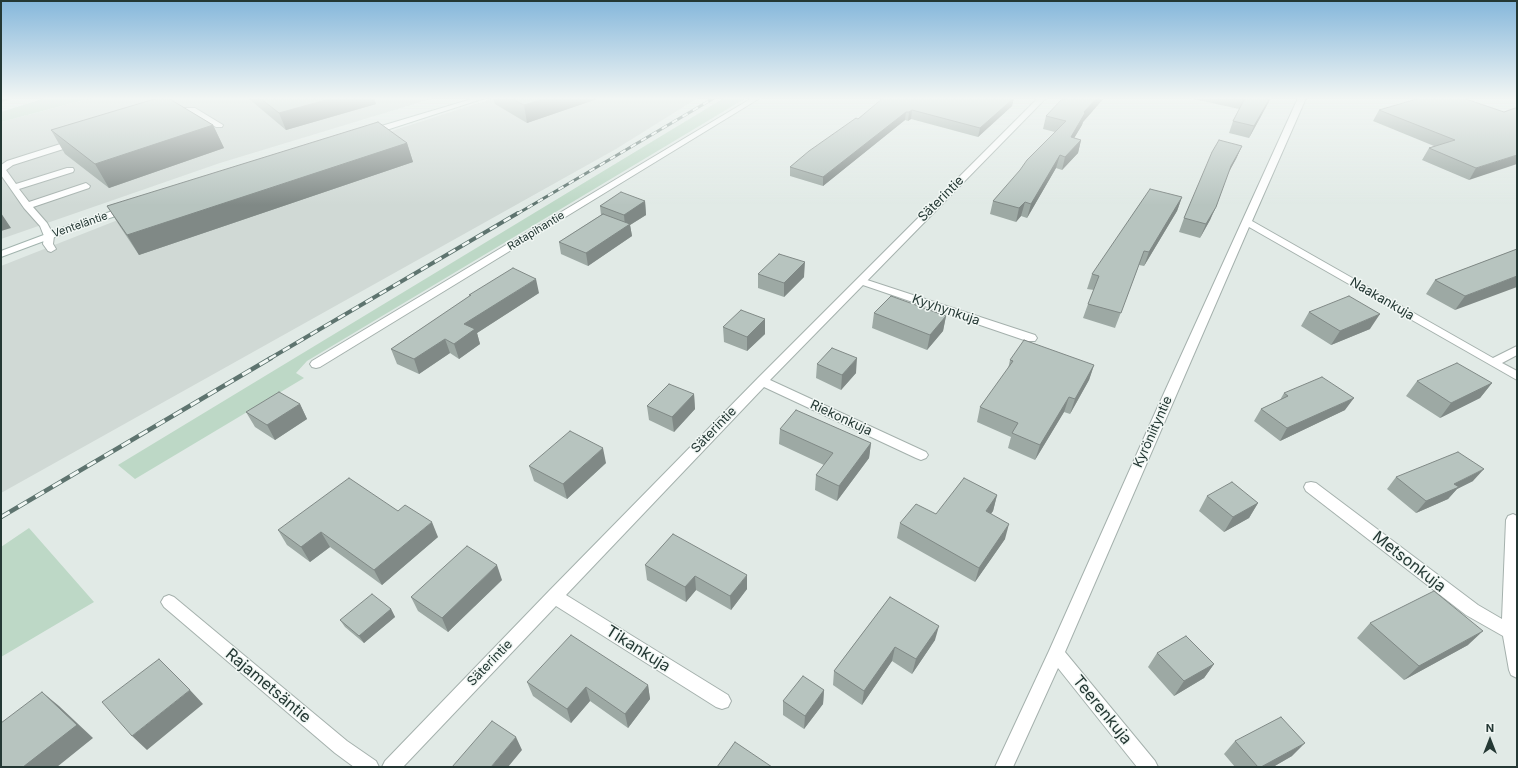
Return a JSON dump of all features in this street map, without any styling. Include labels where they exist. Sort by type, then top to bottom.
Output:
[{"type":"street","name":"Ratapihantie","points":[[316,364],[697,134]]},
{"type":"street","name":"Säterintie","points":[[392,767],[554,596],[762,381],[1006,134]]},
{"type":"street","name":"Kyröniityntie","points":[[1004,767],[1056,654],[1221,277],[1286,134]]},
{"type":"street","points":[[51,249],[48,244],[49,236],[44,225],[27,206],[1,169],[10,162],[85,140]]},
{"type":"street","points":[[15,187],[70,170]]},
{"type":"street","points":[[27,206],[86,186]]},
{"type":"street","name":"Venteläntie","points":[[1,254],[49,236],[137,207]]},
{"type":"street","name":"Naakankuja","points":[[1247,222],[1517,376]]},
{"type":"street","name":"Kyyhynkuja","points":[[860,281],[1031,338]]},
{"type":"street","points":[[1494,362],[1517,350]]},
{"type":"street","name":"Riekonkuja","points":[[762,381],[920,455]]},
{"type":"street","name":"Metsonkuja","points":[[1311,487],[1472,610],[1510,632]]},
{"type":"street","points":[[1513,520],[1510,632],[1517,670]]},
{"type":"street","name":"Tikankuja","points":[[554,596],[722,701]]},
{"type":"street","name":"Rajametsäntie","points":[[169,602],[341,747],[370,767]]},
{"type":"street","name":"Teerenkuja","points":[[1056,654],[1149,767]]},
{"type":"shaded area","points":[[1,134],[316,134],[220,163],[1,239]]},
{"type":"shaded area","points":[[383,134],[640,134],[616,149],[1,493],[1,266],[128,216]]},
{"type":"green space","points":[[665,134],[686,134],[307,361],[296,373],[304,378],[135,479],[118,465]]},
{"type":"green space","points":[[29,528],[94,602],[1,657],[1,547]]},
{"type":"building","points":[[56,134],[186,134],[95,164]]},
{"type":"building","points":[[340,134],[394,134],[407,143],[127,235],[107,206]]},
{"type":"building","points":[[833,134],[878,134],[823,177],[790,167]]},
{"type":"building","points":[[1053,134],[1073,134],[1071,137],[1081,140],[1065,157],[1060,155],[1031,204],[1025,202],[1019,208],[993,201],[1027,160]]},
{"type":"building","points":[[1439,134],[1517,134],[1517,155],[1476,168],[1429,148],[1455,140]]},
{"type":"building","points":[[1219,140],[1242,146],[1231,166],[1216,207],[1206,224],[1184,218],[1212,152]]},
{"type":"building","points":[[1150,189],[1182,197],[1149,252],[1144,251],[1121,313],[1088,304],[1099,276],[1092,274]]},
{"type":"building","points":[[621,192],[645,201],[624,215],[600,206]]},
{"type":"building","points":[[603,214],[630,224],[586,253],[559,242]]},
{"type":"building","points":[[1517,249],[1517,276],[1465,296],[1435,280]]},
{"type":"building","points":[[779,254],[805,262],[784,283],[758,274]]},
{"type":"building","points":[[513,268],[536,279],[464,324],[475,329],[454,344],[445,339],[414,359],[391,349],[471,295],[469,295]]},
{"type":"building","points":[[891,296],[946,316],[930,335],[874,313]]},
{"type":"building","points":[[1349,296],[1380,314],[1340,331],[1309,312]]},
{"type":"building","points":[[741,310],[765,319],[747,337],[723,327]]},
{"type":"building","points":[[1024,340],[1094,365],[1075,399],[1069,397],[1040,445],[1012,433],[1018,423],[980,407],[1013,361],[1010,360]]},
{"type":"building","points":[[832,348],[857,358],[842,375],[817,364]]},
{"type":"building","points":[[1457,363],[1492,383],[1451,403],[1417,381]]},
{"type":"building","points":[[1322,377],[1354,398],[1287,428],[1261,409],[1288,396],[1284,393]]},
{"type":"building","points":[[669,384],[694,394],[672,417],[647,406]]},
{"type":"building","points":[[279,392],[300,404],[267,425],[246,412]]},
{"type":"building","points":[[796,410],[871,443],[839,486],[816,475],[833,453],[780,429]]},
{"type":"building","points":[[570,431],[603,448],[563,484],[529,466]]},
{"type":"building","points":[[1458,452],[1484,469],[1454,484],[1459,487],[1426,501],[1396,477]]},
{"type":"building","points":[[349,478],[398,511],[405,505],[432,522],[374,570],[321,532],[301,547],[278,530]]},
{"type":"building","points":[[964,478],[997,495],[986,511],[1009,524],[979,568],[900,523],[916,504],[936,514]]},
{"type":"building","points":[[1232,482],[1258,503],[1233,517],[1207,496]]},
{"type":"building","points":[[673,534],[747,575],[730,596],[695,576],[685,587],[645,565]]},
{"type":"building","points":[[467,546],[497,565],[442,618],[411,597]]},
{"type":"building","points":[[1434,591],[1483,631],[1419,666],[1370,623]]},
{"type":"building","points":[[372,594],[391,609],[359,636],[340,620]]},
{"type":"building","points":[[890,597],[939,626],[916,659],[895,647],[864,691],[834,671]]},
{"type":"building","points":[[571,635],[648,685],[625,714],[586,687],[567,709],[527,682]]},
{"type":"building","points":[[1186,636],[1214,664],[1184,681],[1157,653]]},
{"type":"building","points":[[159,659],[190,690],[132,736],[102,702]]},
{"type":"building","points":[[803,676],[824,690],[805,716],[783,701]]},
{"type":"building","points":[[42,692],[77,725],[23,767],[1,767],[1,723]]},
{"type":"building","points":[[1281,717],[1305,743],[1261,767],[1258,767],[1235,741]]},
{"type":"building","points":[[492,721],[516,737],[491,767],[452,767]]},
{"type":"building","points":[[735,742],[772,767],[717,767]]},
{"type":"railway","points":[[517,214],[653,134]]},
{"type":"railway","points":[[269,359],[518,213]]},
{"type":"railway","points":[[1,517],[271,358]]}]
